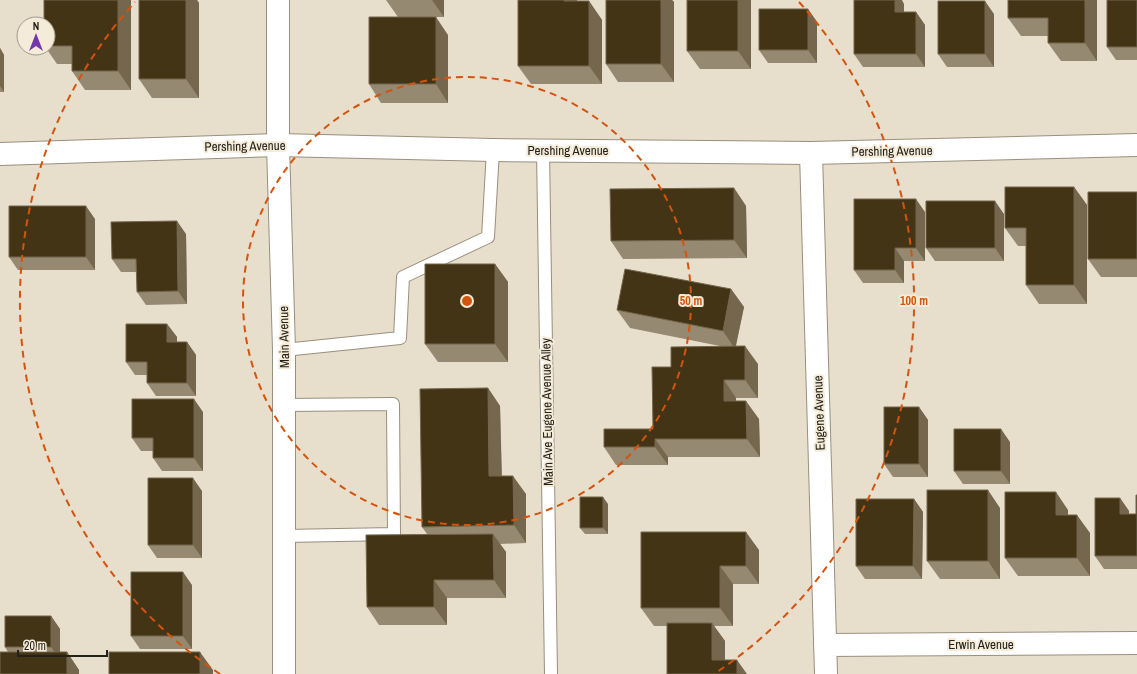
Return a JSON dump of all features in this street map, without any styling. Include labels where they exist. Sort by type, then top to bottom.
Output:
[{"type":"street","name":"Main Avenue","points":[[278,0],[278,145],[284,350],[284,674]]},
{"type":"street","name":"Pershing Avenue","points":[[0,154],[278,145],[493,150],[811,153],[1137,145]]},
{"type":"street","name":"Eugene Avenue","points":[[811,153],[826,674]]},
{"type":"street","name":"Erwin Avenue","points":[[825,645],[1137,643]]},
{"type":"lane","points":[[284,350],[400,338],[403,277],[488,237],[493,150]]},
{"type":"lane","name":"Main Ave Eugene Avenue Alley","points":[[543,150],[552,674]]},
{"type":"lane","points":[[284,405],[392,404],[394,534],[284,536]]},
{"type":"building","points":[[44,0],[118,0],[118,71],[72,71],[72,46],[56,46],[56,16],[44,16]]},
{"type":"building","points":[[139,0],[186,0],[186,79],[139,79]]},
{"type":"building","points":[[518,0],[589,1],[589,66],[518,66]]},
{"type":"building","points":[[606,0],[661,0],[661,64],[606,64]]},
{"type":"building","points":[[687,0],[738,0],[738,51],[687,51]]},
{"type":"building","points":[[854,0],[895,0],[895,12],[916,12],[916,54],[854,54]]},
{"type":"building","points":[[1008,0],[1085,0],[1085,43],[1048,43],[1048,18],[1008,18]]},
{"type":"building","points":[[1107,0],[1137,0],[1137,47],[1107,47]]},
{"type":"building","points":[[938,1],[985,1],[985,54],[938,54]]},
{"type":"building","points":[[759,9],[808,9],[808,50],[759,50]]},
{"type":"building","points":[[369,17],[436,17],[436,84],[369,84]]},
{"type":"building","points":[[1005,187],[1074,187],[1074,285],[1026,285],[1026,228],[1005,228]]},
{"type":"building","points":[[734,188],[734,240],[611,241],[610,189]]},
{"type":"building","points":[[1088,192],[1137,192],[1137,259],[1088,259]]},
{"type":"building","points":[[854,199],[916,199],[916,248],[895,248],[895,270],[854,270]]},
{"type":"building","points":[[926,201],[995,201],[995,248],[926,248]]},
{"type":"building","points":[[9,206],[86,206],[86,257],[9,257]]},
{"type":"building","points":[[177,221],[178,291],[137,292],[136,259],[112,259],[111,222]]},
{"type":"building","points":[[425,264],[495,264],[495,344],[425,344]]},
{"type":"building","points":[[625,269],[731,289],[723,331],[617,310]]},
{"type":"building","points":[[126,324],[167,324],[167,342],[187,342],[187,383],[147,383],[147,362],[126,362]]},
{"type":"building","points":[[745,346],[745,380],[724,380],[724,401],[746,401],[747,439],[655,439],[655,447],[604,447],[604,429],[653,429],[652,367],[671,367],[671,347]]},
{"type":"building","points":[[488,388],[489,476],[513,476],[514,525],[422,527],[420,389]]},
{"type":"building","points":[[132,399],[194,399],[194,458],[153,458],[153,438],[132,438]]},
{"type":"building","points":[[884,407],[919,407],[919,464],[884,464]]},
{"type":"building","points":[[954,429],[1001,429],[1001,471],[954,471]]},
{"type":"building","points":[[148,478],[193,478],[193,545],[148,545]]},
{"type":"building","points":[[927,490],[988,490],[988,561],[927,561]]},
{"type":"building","points":[[1005,492],[1056,492],[1056,515],[1077,515],[1077,558],[1005,558]]},
{"type":"building","points":[[1136,495],[1137,556],[1095,556],[1095,498],[1120,498],[1120,514],[1136,514]]},
{"type":"building","points":[[580,497],[603,497],[603,528],[580,528]]},
{"type":"building","points":[[856,499],[914,499],[913,566],[856,566]]},
{"type":"building","points":[[641,532],[746,532],[746,566],[720,566],[720,608],[641,608]]},
{"type":"building","points":[[493,534],[494,580],[434,580],[434,607],[367,607],[366,535]]},
{"type":"building","points":[[131,572],[183,572],[183,636],[131,636]]},
{"type":"building","points":[[5,616],[51,616],[51,647],[5,647]]},
{"type":"building","points":[[667,623],[712,623],[712,660],[737,660],[737,674],[667,674]]},
{"type":"building","points":[[0,652],[67,652],[67,674],[0,674]]},
{"type":"building","points":[[109,652],[200,652],[200,674],[109,674]]}]
